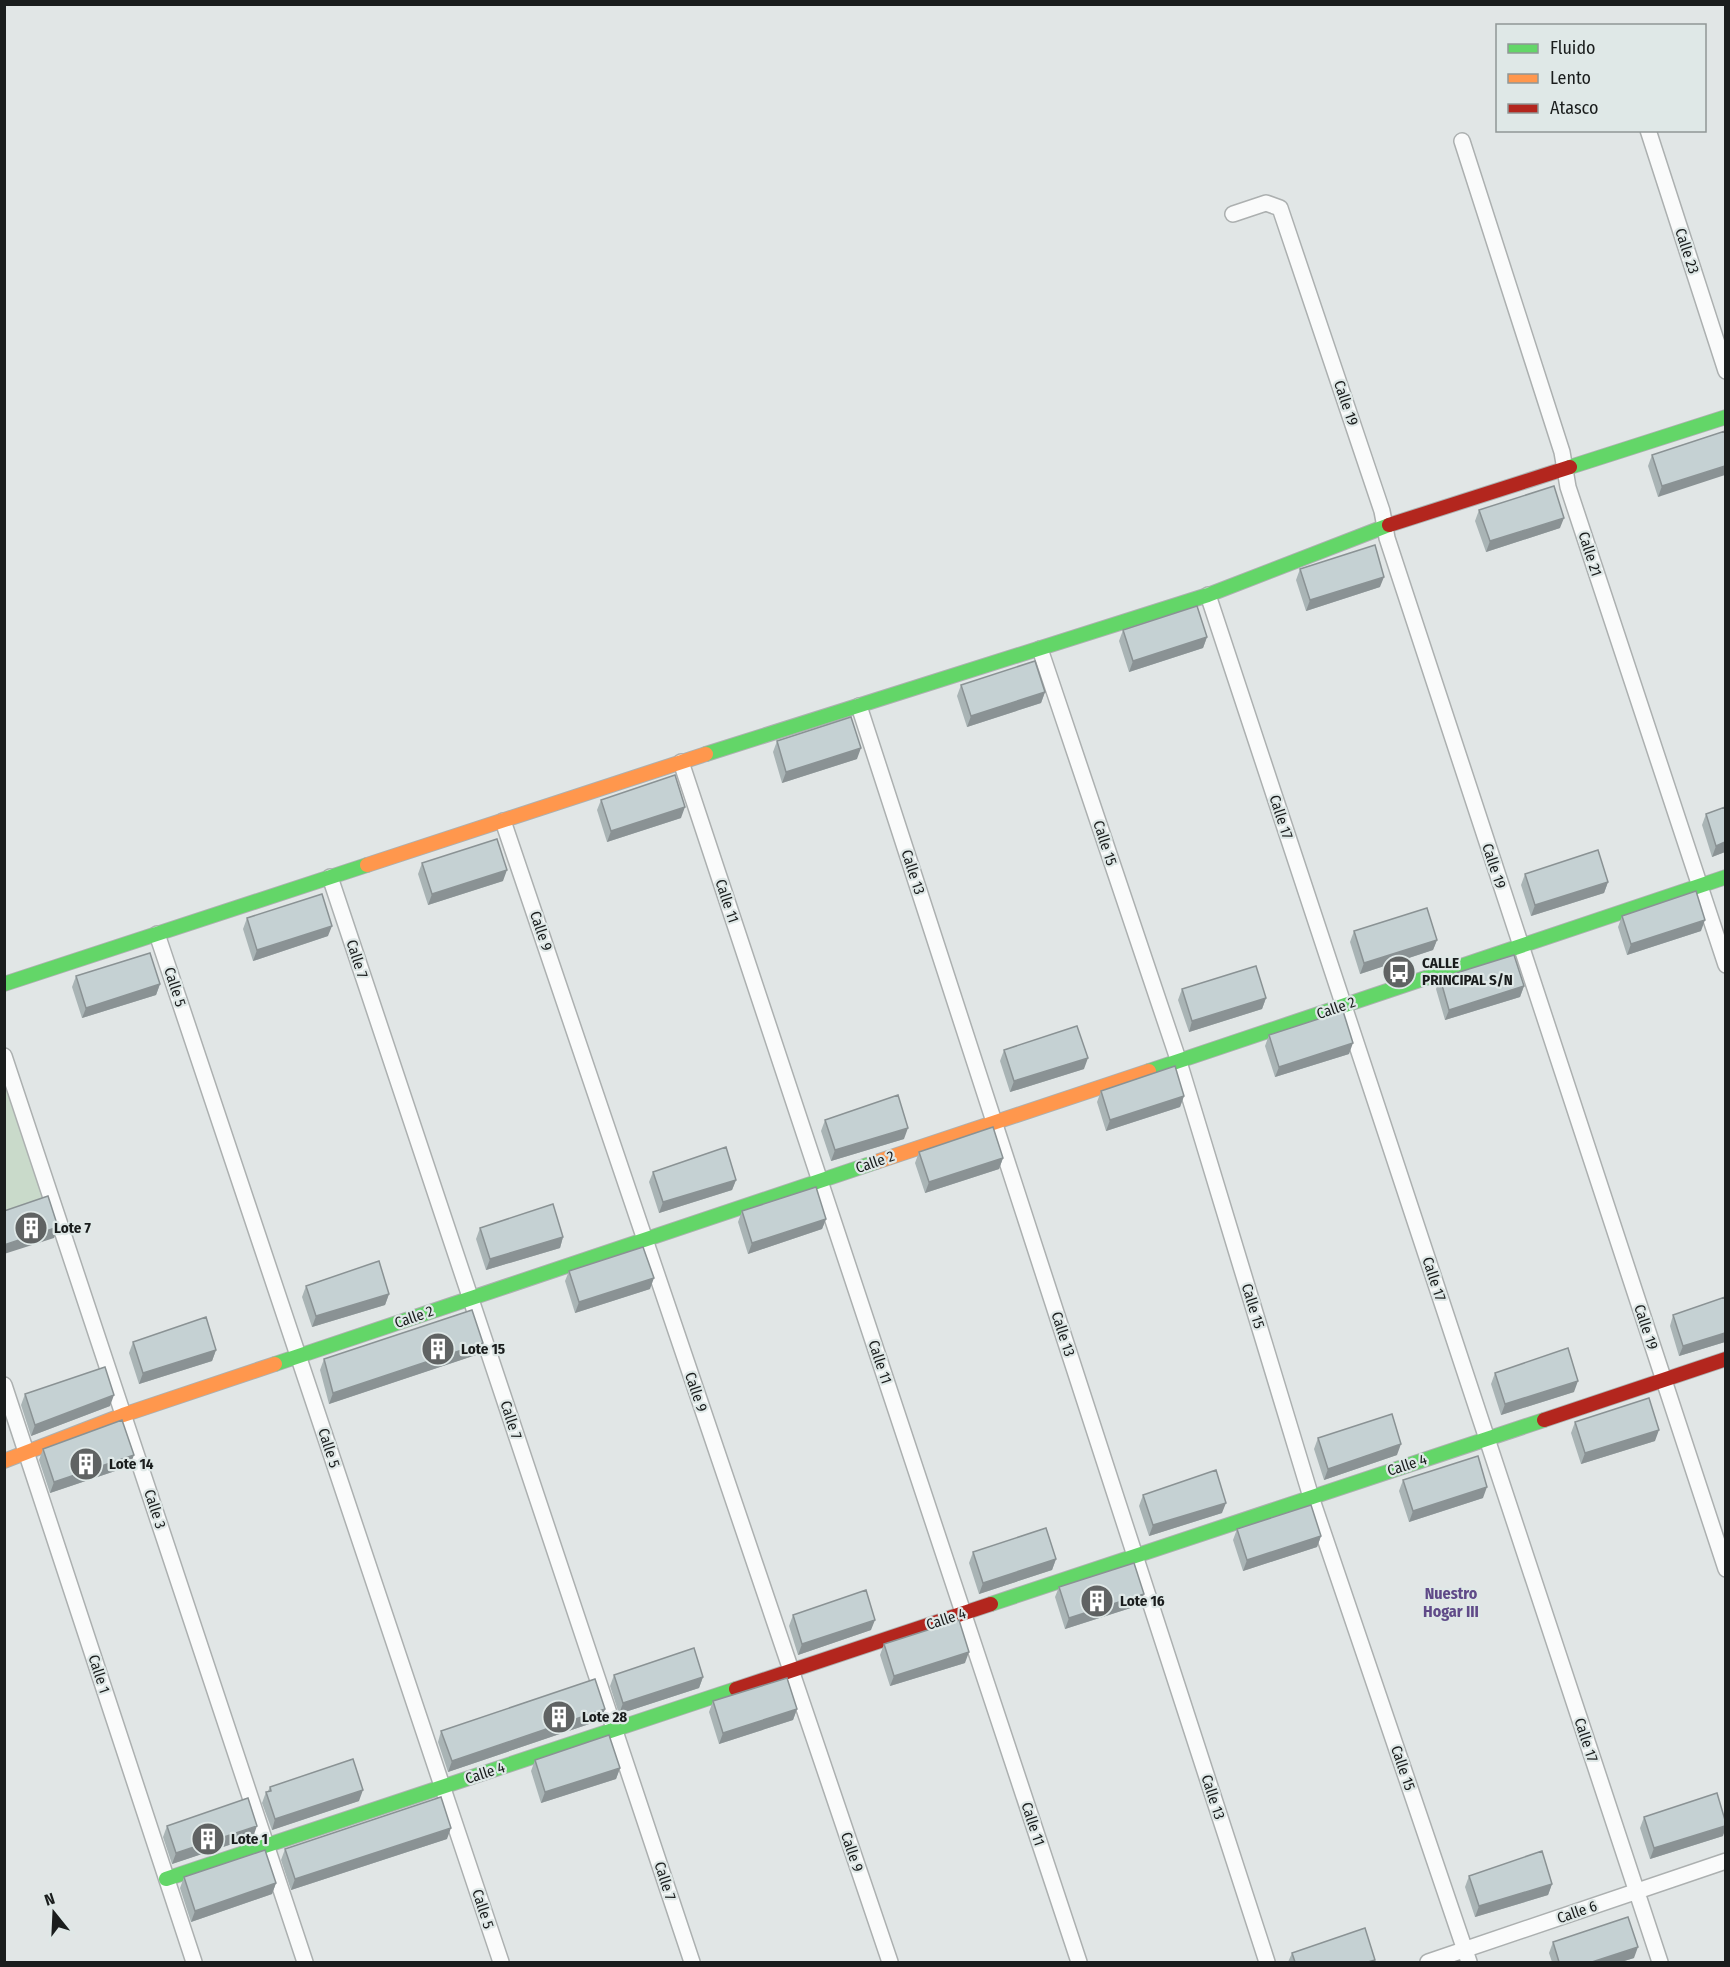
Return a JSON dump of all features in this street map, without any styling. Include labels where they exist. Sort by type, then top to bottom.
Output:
[{"type":"street","name":"Calle 23","points":[[1649,132],[1725,371]]},
{"type":"street","name":"Calle 21","points":[[1462,141],[1562,452],[1563,469],[1568,488],[1725,965]]},
{"type":"street","name":"Calle 19","points":[[1233,214],[1266,204],[1280,208],[1386,526],[1391,550],[1725,1569]]},
{"type":"street","points":[[4,984],[681,762],[1208,595],[1386,526],[1725,417]]},
{"type":"street","name":"Calle 17","points":[[1208,595],[1660,1962]]},
{"type":"street","name":"Calle 15","points":[[1040,649],[1179,1062],[1311,1497],[1467,1956]]},
{"type":"street","name":"Calle 13","points":[[859,706],[1267,1962]]},
{"type":"street","name":"Calle 11","points":[[681,762],[1079,1962]]},
{"type":"street","name":"Calle 9","points":[[503,820],[890,1962]]},
{"type":"street","name":"Calle 7","points":[[330,877],[692,1962]]},
{"type":"street","name":"Calle 2","points":[[4,1461],[123,1414],[1725,878]]},
{"type":"street","name":"Calle 5","points":[[157,934],[501,1962]]},
{"type":"street","name":"Calle 3","points":[[4,1056],[305,1962]]},
{"type":"street","name":"Calle 4","points":[[166,1879],[1725,1359]]},
{"type":"street","name":"Calle 1","points":[[4,1385],[194,1962]]},
{"type":"street","name":"Calle 6","points":[[1428,1962],[1467,1956],[1636,1891],[1725,1861]]},
{"type":"green space","points":[[4,1077],[46,1201],[4,1216]]},
{"type":"building","points":[[1725,431],[1725,466],[1662,486],[1652,455]]},
{"type":"building","points":[[1554,486],[1564,518],[1490,541],[1479,510]]},
{"type":"building","points":[[1375,545],[1384,577],[1310,600],[1300,569]]},
{"type":"building","points":[[1197,606],[1207,637],[1133,661],[1123,630]]},
{"type":"building","points":[[1035,661],[1045,692],[971,716],[961,685]]},
{"type":"building","points":[[851,717],[861,748],[786,772],[777,741]]},
{"type":"building","points":[[675,775],[685,807],[611,831],[601,800]]},
{"type":"building","points":[[1725,807],[1725,842],[1716,846],[1706,814]]},
{"type":"building","points":[[497,839],[507,870],[432,894],[422,863]]},
{"type":"building","points":[[1598,850],[1608,882],[1535,905],[1525,874]]},
{"type":"building","points":[[1696,891],[1705,920],[1631,944],[1622,916]]},
{"type":"building","points":[[322,894],[332,926],[257,950],[247,918]]},
{"type":"building","points":[[1427,908],[1437,940],[1364,963],[1354,931]]},
{"type":"building","points":[[150,953],[160,984],[86,1008],[76,976]]},
{"type":"building","points":[[1514,955],[1524,986],[1449,1010],[1440,978]]},
{"type":"building","points":[[1256,966],[1266,998],[1192,1021],[1182,989]]},
{"type":"building","points":[[1343,1011],[1353,1043],[1279,1067],[1269,1035]]},
{"type":"building","points":[[1077,1026],[1088,1058],[1014,1081],[1004,1050]]},
{"type":"building","points":[[1175,1066],[1184,1096],[1110,1120],[1101,1091]]},
{"type":"building","points":[[898,1095],[908,1128],[835,1150],[825,1120]]},
{"type":"building","points":[[993,1127],[1003,1158],[929,1182],[919,1152]]},
{"type":"building","points":[[726,1147],[736,1180],[663,1202],[653,1172]]},
{"type":"building","points":[[816,1187],[826,1219],[752,1243],[742,1211]]},
{"type":"building","name":"Lote 7","points":[[48,1196],[58,1227],[4,1245],[4,1211]]},
{"type":"building","points":[[553,1204],[563,1237],[490,1259],[480,1228]]},
{"type":"building","points":[[643,1247],[654,1278],[579,1302],[569,1271]]},
{"type":"building","points":[[379,1261],[389,1294],[316,1316],[306,1286]]},
{"type":"building","points":[[1725,1297],[1725,1333],[1683,1346],[1673,1315]]},
{"type":"building","points":[[472,1310],[483,1343],[333,1393],[324,1359]]},
{"type":"building","points":[[206,1317],[216,1350],[143,1373],[133,1342]]},
{"type":"building","points":[[1568,1348],[1578,1381],[1505,1404],[1495,1373]]},
{"type":"building","points":[[105,1367],[114,1395],[35,1425],[25,1394]]},
{"type":"building","points":[[1649,1398],[1659,1430],[1585,1453],[1575,1422]]},
{"type":"building","points":[[1392,1414],[1401,1444],[1328,1469],[1318,1438]]},
{"type":"building","name":"Lote 14","points":[[122,1420],[134,1455],[54,1482],[43,1449]]},
{"type":"building","points":[[1478,1456],[1487,1487],[1413,1511],[1403,1480]]},
{"type":"building","points":[[1216,1470],[1226,1503],[1153,1525],[1143,1495]]},
{"type":"building","points":[[1311,1505],[1321,1536],[1247,1560],[1237,1529]]},
{"type":"building","points":[[1046,1528],[1056,1559],[983,1583],[973,1552]]},
{"type":"building","name":"Lote 16","points":[[1134,1563],[1144,1594],[1069,1618],[1059,1587]]},
{"type":"building","points":[[866,1590],[875,1620],[802,1644],[793,1615]]},
{"type":"building","points":[[959,1620],[969,1652],[894,1676],[884,1644]]},
{"type":"building","points":[[694,1648],[703,1677],[623,1703],[614,1675]]},
{"type":"building","points":[[787,1678],[797,1709],[723,1733],[713,1701]]},
{"type":"building","points":[[595,1679],[605,1709],[452,1761],[441,1731]]},
{"type":"building","points":[[609,1735],[620,1768],[545,1792],[535,1760]]},
{"type":"building","name":"Lote 1","points":[[353,1759],[363,1790],[275,1819],[266,1792],[271,1791],[270,1787]]},
{"type":"building","points":[[1717,1793],[1725,1826],[1654,1848],[1644,1817]]},
{"type":"building","points":[[441,1797],[451,1828],[295,1879],[285,1849]]},
{"type":"building","points":[[248,1798],[257,1826],[176,1853],[167,1826]]},
{"type":"building","points":[[265,1850],[276,1883],[195,1911],[184,1877]]},
{"type":"building","points":[[1542,1851],[1552,1884],[1479,1906],[1469,1876]]},
{"type":"building","points":[[1628,1917],[1638,1947],[1592,1962],[1559,1962],[1553,1942]]},
{"type":"building","points":[[1365,1928],[1375,1960],[1368,1962],[1295,1962],[1292,1953]]},
{"type":"traffic: fast","points":[[1570,467],[1726,417]]},
{"type":"traffic: fast","points":[[706,754],[1208,595],[1389,525]]},
{"type":"traffic: fast","points":[[4,984],[367,865]]},
{"type":"traffic: fast","points":[[1149,1071],[1726,877]]},
{"type":"traffic: fast","points":[[275,1364],[876,1162]]},
{"type":"traffic: fast","points":[[991,1604],[1544,1420]]},
{"type":"traffic: fast","points":[[166,1879],[736,1689]]},
{"type":"traffic: slow","points":[[367,865],[706,754]]},
{"type":"traffic: slow","points":[[876,1162],[1149,1071]]},
{"type":"traffic: slow","points":[[4,1461],[123,1415],[275,1364]]},
{"type":"traffic: jam","points":[[1389,525],[1570,467]]},
{"type":"traffic: jam","points":[[1544,1420],[1726,1359]]},
{"type":"traffic: jam","points":[[736,1689],[991,1604]]},
{"type":"place","name":"CALLE PRINCIPAL S/N","points":[[1399,972]]},
{"type":"place","name":"Lote 7","points":[[31,1228]]},
{"type":"place","name":"Lote 15","points":[[438,1349]]},
{"type":"place","name":"Lote 14","points":[[86,1464]]},
{"type":"place","name":"Lote 16","points":[[1097,1601]]},
{"type":"place","name":"Lote 28","points":[[559,1717]]},
{"type":"place","name":"Lote 1","points":[[208,1839]]},
{"type":"district","name":"Nuestro Hogar III","points":[[1451,1602]]}]
